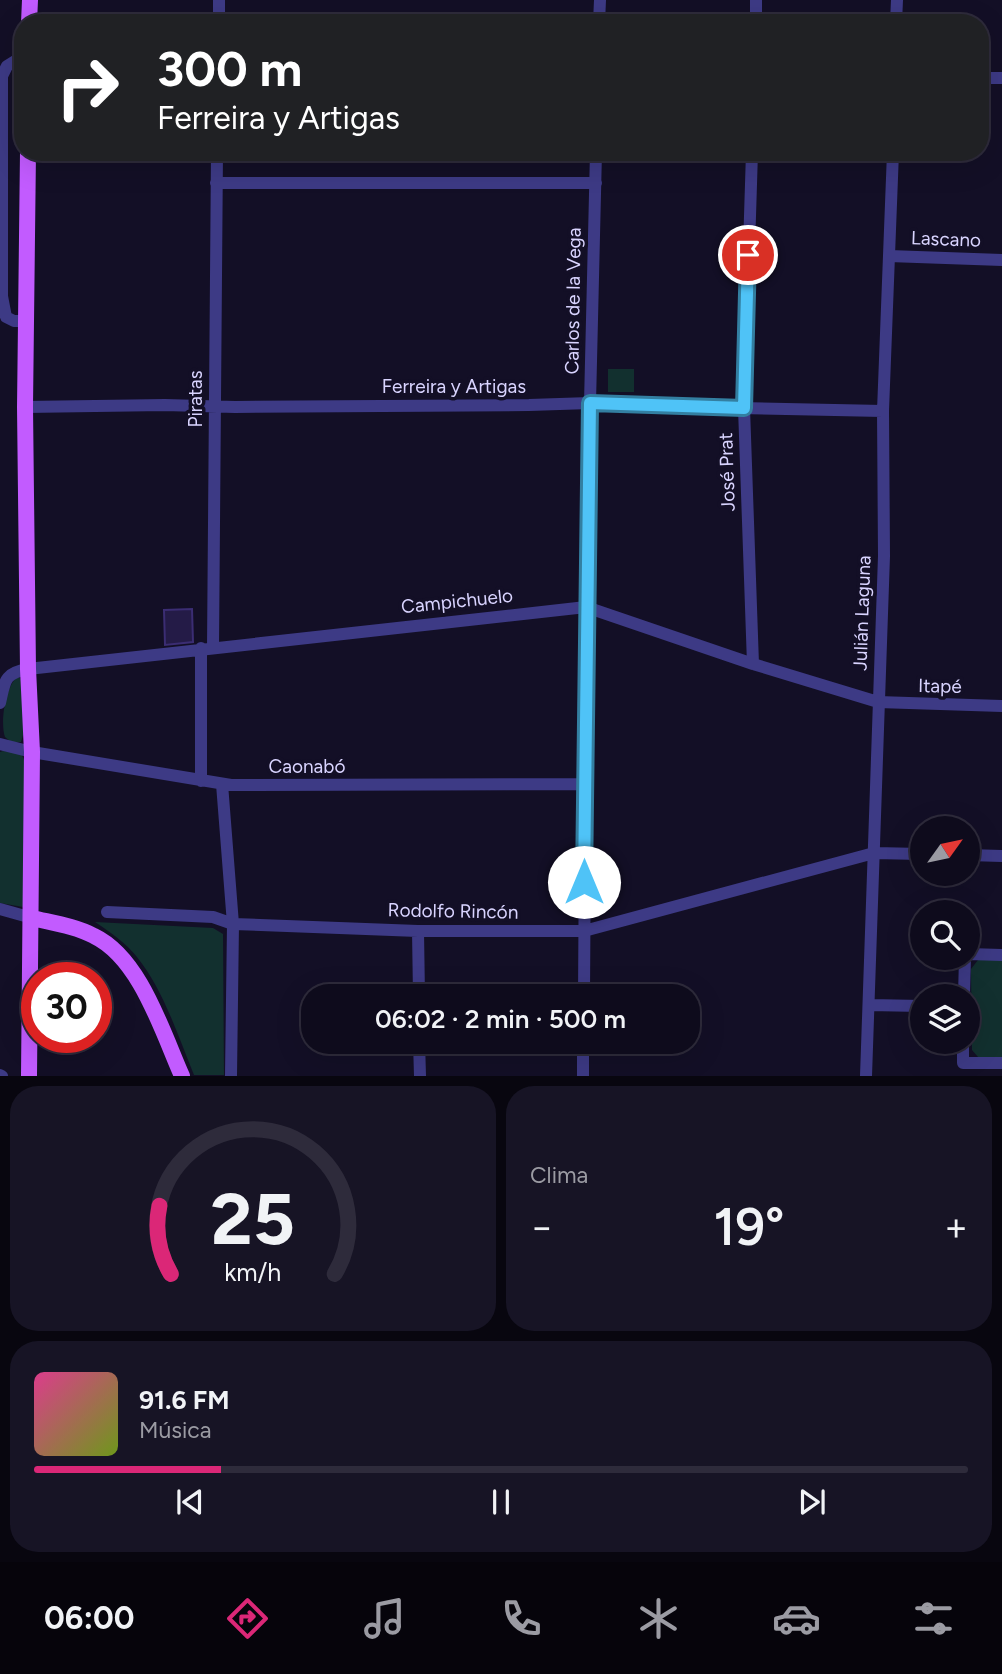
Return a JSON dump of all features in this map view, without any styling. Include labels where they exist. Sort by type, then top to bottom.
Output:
[{"type":"main road","points":[[28,161],[25,407],[28,669],[32,752],[29,1076]]},
{"type":"main road","points":[[32,918],[79,929],[114,949],[138,978],[182,1076]]},
{"type":"street","points":[[14,61],[6,66],[2,76],[3,305],[6,317],[14,321],[26,321]]},
{"type":"street","name":"Piratas","points":[[201,780],[214,406],[217,161]]},
{"type":"street","name":"Carlos de la Vega","points":[[584,984],[586,607],[596,161]]},
{"type":"street","name":"José Prat","points":[[752,161],[744,408],[753,664]]},
{"type":"street","name":"Julián Laguna","points":[[866,1076],[884,556],[883,411],[893,161]]},
{"type":"street","points":[[216,183],[596,183]]},
{"type":"street","name":"Lascano","points":[[889,256],[1002,260]]},
{"type":"street","name":"Ferreira y Artigas","points":[[25,407],[590,403],[883,411]]},
{"type":"street","name":"Campichuelo","points":[[28,669],[586,607],[753,664],[877,702]]},
{"type":"street","points":[[0,703],[6,679],[12,672],[28,669]]},
{"type":"street","name":"Itapé","points":[[877,702],[1002,706]]},
{"type":"street","points":[[0,744],[32,752]]},
{"type":"street","name":"Caonabó","points":[[32,752],[222,784],[585,784]]},
{"type":"street","points":[[222,784],[233,924],[231,1076]]},
{"type":"street","name":"Rodolfo Rincón","points":[[107,912],[213,917],[233,924],[418,931],[584,931],[874,853],[910,854]]},
{"type":"street","points":[[980,855],[1002,856]]},
{"type":"street","points":[[0,909],[32,918]]},
{"type":"street","points":[[418,931],[419,984]]},
{"type":"street","points":[[980,956],[1002,955]]},
{"type":"street","points":[[869,1005],[910,1006]]},
{"type":"street","points":[[419,1054],[420,1076]]},
{"type":"street","points":[[583,1054],[583,1076]]},
{"type":"street","points":[[963,1054],[963,1063],[1002,1063]]},
{"type":"green space","points":[[608,369],[634,369],[634,392],[608,392]]},
{"type":"green space","points":[[17,677],[22,679],[23,735],[21,742],[11,742],[5,737],[3,715],[9,689]]},
{"type":"green space","points":[[0,752],[21,753],[25,762],[23,907],[0,903]]},
{"type":"green space","points":[[95,922],[213,928],[223,934],[224,1075],[194,1075],[170,1014],[147,970],[128,947]]},
{"type":"green space","points":[[980,960],[1002,960],[1002,1057],[978,1057],[975,1054],[980,1054],[980,984],[971,984],[971,970],[980,970]]},
{"type":"building","points":[[192,609],[193,642],[165,645],[164,610]]},
{"type":"route","points":[[584,882],[590,403],[744,408],[748,255]]}]
